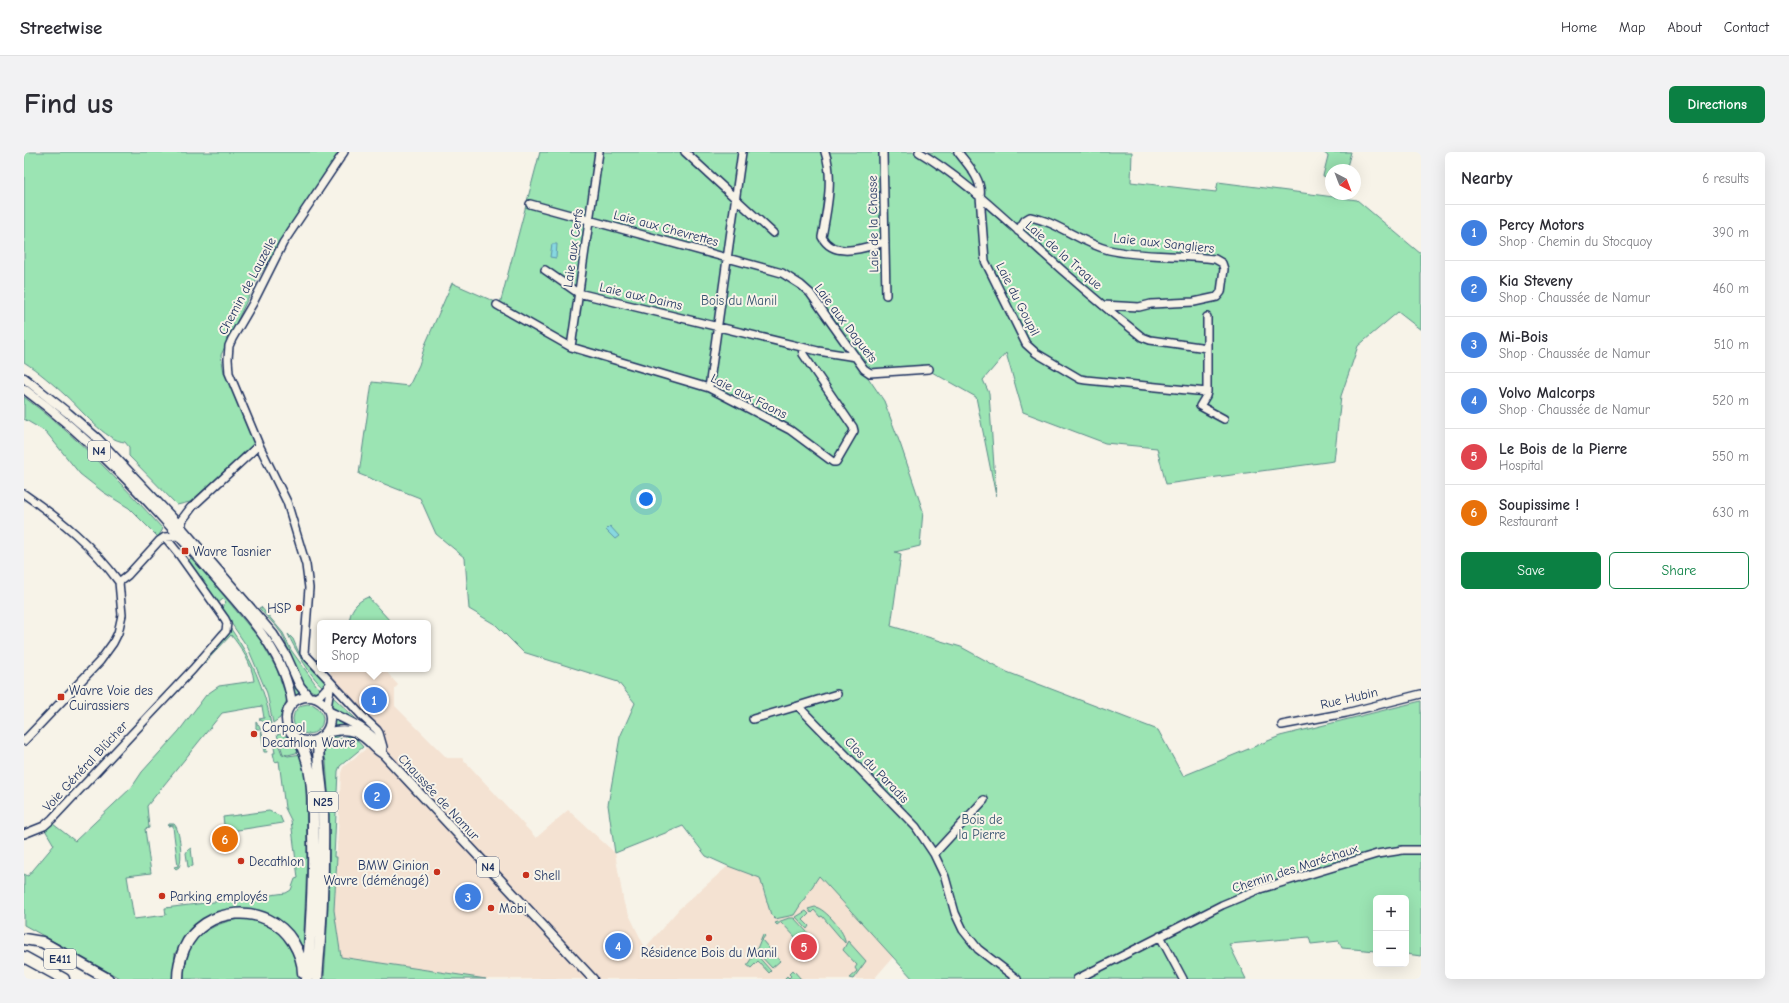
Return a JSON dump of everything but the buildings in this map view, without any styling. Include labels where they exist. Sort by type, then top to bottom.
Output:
[{"type":"highway","name":"N25","points":[[317,979],[323,903],[323,807],[318,750],[323,736]]},
{"type":"highway","name":"N25","points":[[299,740],[306,754],[312,792],[312,913],[307,979]]},
{"type":"highway","points":[[178,979],[179,963],[184,948],[192,936],[213,918],[238,913],[250,913],[266,918],[280,927],[290,937],[298,950],[303,966],[303,974],[307,979]]},
{"type":"highway","points":[[24,939],[42,942],[108,979]]},
{"type":"highway","name":"E411","points":[[24,939],[96,979]]},
{"type":"highway","name":"E411","points":[[24,957],[64,979]]},
{"type":"highway","points":[[41,966],[45,975],[51,979]]},
{"type":"main road","name":"Chaussée de Namur","points":[[24,378],[83,426],[126,468],[169,519],[178,536],[235,601],[269,644],[282,670],[292,704]]},
{"type":"main road","name":"Chaussée de Namur","points":[[24,389],[99,451],[169,519],[181,527],[273,634],[286,655],[300,686],[312,697],[320,700],[329,710],[372,736],[383,750],[593,979]]},
{"type":"main road","points":[[169,519],[191,508]]},
{"type":"main road","points":[[181,527],[182,520],[191,508]]},
{"type":"main road","points":[[299,740],[291,734],[286,725],[286,716],[292,704],[298,699],[312,697]]},
{"type":"main road","points":[[323,736],[330,726],[329,710]]},
{"type":"main road","name":"Chaussée de Namur","points":[[299,740],[308,742],[341,729],[352,730],[363,736],[378,752],[383,750]]},
{"type":"street","name":"Chemin de Lauzelle","points":[[317,667],[304,653],[309,588],[306,565],[287,502],[259,445],[229,373],[228,360],[229,346],[283,243],[344,152]]},
{"type":"street","name":"Laie aux Cerfs","points":[[572,347],[588,220],[599,152]]},
{"type":"street","points":[[685,152],[773,233]]},
{"type":"street","points":[[709,388],[742,152]]},
{"type":"street","points":[[825,152],[829,170],[828,200],[822,237],[824,240],[836,248],[850,250],[885,242]]},
{"type":"street","name":"Laie de la Chasse","points":[[883,152],[886,295]]},
{"type":"street","name":"Laie de la Traque","points":[[919,152],[951,173],[980,196],[1103,305],[1142,337],[1150,340],[1207,348]]},
{"type":"street","name":"Laie du Goupil","points":[[958,152],[977,180],[981,190],[980,196],[985,261],[1026,344],[1036,353],[1080,379],[1207,392]]},
{"type":"street","name":"Laie aux Chevrettes","points":[[530,204],[775,270],[794,280]]},
{"type":"street","name":"Laie aux Sangliers","points":[[1018,230],[1030,216],[1067,230],[1096,246],[1141,254],[1215,259],[1223,265],[1223,278],[1219,296],[1190,303],[1151,304],[1139,307],[1103,305]]},
{"type":"street","name":"Laie aux Daims","points":[[545,270],[578,294],[837,355],[856,357]]},
{"type":"street","name":"Laie aux Daguets","points":[[794,280],[810,294],[864,369],[870,373],[929,369]]},
{"type":"street","name":"Laie aux Faons","points":[[497,304],[572,347],[709,388],[790,430],[833,462],[836,462],[854,431],[853,426],[804,354],[802,347]]},
{"type":"street","points":[[1207,317],[1207,392],[1200,406],[1224,419]]},
{"type":"street","points":[[191,508],[259,445]]},
{"type":"street","points":[[24,494],[70,528],[99,557],[119,582],[122,615],[118,633],[113,643],[100,661],[24,741]]},
{"type":"street","points":[[165,537],[169,519]]},
{"type":"street","points":[[119,582],[128,575],[154,545],[165,537],[178,536]]},
{"type":"street","name":"Voie Général Blücher","points":[[24,834],[44,826],[58,813],[193,669],[226,631],[227,623],[225,619],[165,537]]},
{"type":"street","name":"Chemin de Lauzelle","points":[[322,672],[377,730],[381,738],[383,750]]},
{"type":"street","points":[[312,697],[326,690],[331,682]]},
{"type":"street","points":[[329,710],[331,682]]},
{"type":"street","points":[[753,719],[837,694]]},
{"type":"street","name":"Rue Hubin","points":[[1282,725],[1346,713],[1421,694]]},
{"type":"street","name":"Clos du Paradis","points":[[798,706],[916,827],[934,854],[945,877],[955,912],[963,930],[978,949],[1018,979]]},
{"type":"street","points":[[934,854],[984,800]]},
{"type":"street","name":"Chemin des Maréchaux","points":[[1077,979],[1222,905],[1260,889],[1377,854],[1403,850],[1421,850]]},
{"type":"street","points":[[1160,936],[1183,979]]},
{"type":"shaded area","points":[[331,672],[387,672],[398,685],[395,688],[395,706],[447,758],[462,758],[536,838],[568,810],[615,853],[624,904],[645,948],[679,909],[728,866],[760,878],[771,915],[794,914],[819,875],[893,957],[874,979],[486,979],[341,957],[334,910],[341,773],[343,767],[367,748],[379,732],[330,674]]},
{"type":"green space","points":[[24,152],[339,152],[257,279],[221,355],[224,373],[234,391],[254,441],[253,446],[190,502],[177,505],[129,456],[129,447],[125,442],[109,436],[101,430],[56,386],[24,362]]},
{"type":"green space","points":[[540,152],[1132,152],[1131,182],[1216,192],[1218,182],[1325,196],[1325,200],[1357,200],[1421,254],[1421,330],[1398,312],[1358,346],[1341,396],[1334,461],[1166,484],[1157,448],[1105,443],[1023,412],[1006,353],[983,380],[989,393],[996,496],[976,397],[930,371],[867,376],[884,401],[923,511],[920,546],[895,552],[901,554],[891,626],[961,647],[1007,672],[1158,730],[1183,776],[1280,736],[1421,701],[1421,956],[1409,954],[1409,895],[1373,895],[1373,951],[1342,948],[1339,941],[1311,944],[1309,937],[1229,944],[1246,979],[913,979],[819,876],[794,915],[775,919],[771,915],[760,878],[706,856],[683,826],[615,853],[608,805],[620,737],[635,703],[618,682],[523,652],[496,625],[469,609],[465,558],[436,534],[420,498],[359,474],[372,382],[409,386],[452,283],[500,304]]},
{"type":"green space","points":[[1323,152],[1351,152],[1348,164],[1326,164],[1328,156]]},
{"type":"green space","points":[[24,397],[62,427],[130,494],[163,529],[158,537],[129,508],[103,492],[80,474],[46,432],[24,419]]},
{"type":"green space","points":[[186,556],[189,560],[192,557],[261,641],[277,670],[287,699],[280,718],[273,723],[267,693],[248,648],[221,608],[226,602],[223,599],[218,603],[185,558]]},
{"type":"green space","points":[[368,597],[389,620],[350,620],[352,610],[360,601]]},
{"type":"green space","points":[[261,607],[283,633],[291,650],[317,686],[323,691],[315,692],[309,689],[303,681],[297,672],[282,634],[259,608]]},
{"type":"green space","points":[[261,626],[280,651],[299,694],[294,696]]},
{"type":"green space","points":[[231,629],[251,662],[265,698],[271,724],[259,719],[264,718],[262,706],[222,713],[147,806],[149,828],[145,829],[151,873],[127,876],[134,919],[166,915],[165,908],[286,893],[291,890],[295,879],[298,878],[291,820],[285,808],[279,761],[275,762],[273,753],[275,753],[273,742],[276,738],[282,754],[288,756],[302,754],[306,777],[307,863],[303,952],[262,912],[251,909],[235,909],[191,931],[175,953],[173,979],[121,979],[24,925],[24,874],[28,876],[54,845],[44,828],[214,649]],"holes":[[[231,635],[242,650],[251,668],[254,681],[219,686],[206,695],[179,731],[142,772],[132,787],[75,841],[53,824]]]},
{"type":"green space","points":[[288,634],[293,639],[299,653],[325,680],[325,688],[315,679],[294,647]]},
{"type":"green space","points":[[331,695],[355,718],[373,733],[333,709]]},
{"type":"green space","points":[[308,704],[319,708],[323,719],[319,730],[308,734],[297,730],[293,719],[297,708]]},
{"type":"green space","points":[[337,719],[364,733],[349,727],[336,727],[334,725],[335,720]]},
{"type":"green space","points":[[256,722],[261,729],[256,729]]},
{"type":"green space","points":[[261,729],[267,752],[264,752]]},
{"type":"green space","points":[[280,734],[288,737],[303,751],[288,755],[283,754],[277,735]]},
{"type":"green space","points":[[344,734],[328,742],[323,749],[324,741],[330,735]]},
{"type":"green space","points":[[349,736],[355,738],[363,747],[340,766],[338,771],[334,857],[337,857],[334,910],[341,957],[486,979],[324,979],[328,897],[329,815],[326,761],[323,752],[331,742]]},
{"type":"green space","points":[[269,811],[280,816],[283,823],[225,832],[223,817]]},
{"type":"green space","points":[[169,824],[174,824],[179,838],[181,858],[179,867],[176,869],[174,867],[178,866],[173,825],[168,826]]},
{"type":"green space","points":[[191,848],[193,866],[188,867],[186,853]]},
{"type":"green space","points":[[815,907],[819,908],[829,916],[839,928],[845,939],[845,943],[822,916],[820,917],[814,910],[811,913],[808,909]]},
{"type":"green space","points":[[806,911],[809,914],[803,920],[809,926],[807,929],[796,917]]},
{"type":"green space","points":[[244,918],[266,925],[284,938],[295,956],[299,979],[184,979],[185,965],[188,954],[193,944],[200,936],[209,929],[220,924],[231,920]]},
{"type":"green space","points":[[789,918],[794,918],[808,933],[799,941],[781,922],[777,925],[775,923]]},
{"type":"green space","points":[[763,934],[765,936],[762,940],[780,961],[772,968],[756,951]]},
{"type":"green space","points":[[848,941],[866,961],[853,979],[849,978],[857,971],[855,968],[857,965],[843,950]]},
{"type":"green space","points":[[755,953],[771,971],[769,973],[758,961],[751,968],[747,965]]},
{"type":"green space","points":[[793,970],[801,979],[784,979],[787,976],[789,978],[791,976],[789,974]]},
{"type":"water","points":[[552,244],[557,244],[556,258],[550,257]]},
{"type":"water","points":[[610,526],[619,536],[615,539],[606,530]]},
{"type":"place","name":"Wavre Tasnier","points":[[185,551]]},
{"type":"place","name":"HSP","points":[[299,608]]},
{"type":"place","name":"Wavre Voie des Cuirassiers","points":[[61,697]]},
{"type":"place","name":"Percy Motors","points":[[374,700]]},
{"type":"place","name":"Carpool Decathlon Wavre","points":[[254,734]]},
{"type":"place","name":"Kia Steveny","points":[[377,796]]},
{"type":"place","name":"Soupissime !","points":[[225,839]]},
{"type":"place","name":"Decathlon","points":[[241,861]]},
{"type":"place","name":"BMW Ginion Wavre (déménagé)","points":[[437,872]]},
{"type":"place","name":"Shell","points":[[526,875]]},
{"type":"place","name":"Parking employés","points":[[162,896]]},
{"type":"place","name":"Mi-Bois","points":[[468,897]]},
{"type":"place","name":"Mobi","points":[[491,908]]},
{"type":"place","name":"Résidence Bois du Manil","points":[[709,938]]},
{"type":"place","name":"Volvo Malcorps","points":[[618,946]]},
{"type":"place","name":"Le Bois de la Pierre","points":[[804,947]]},
{"type":"park label","name":"Bois du Manil","points":[[739,300]]},
{"type":"park label","name":"Bois de la Pierre","points":[[982,826]]}]
